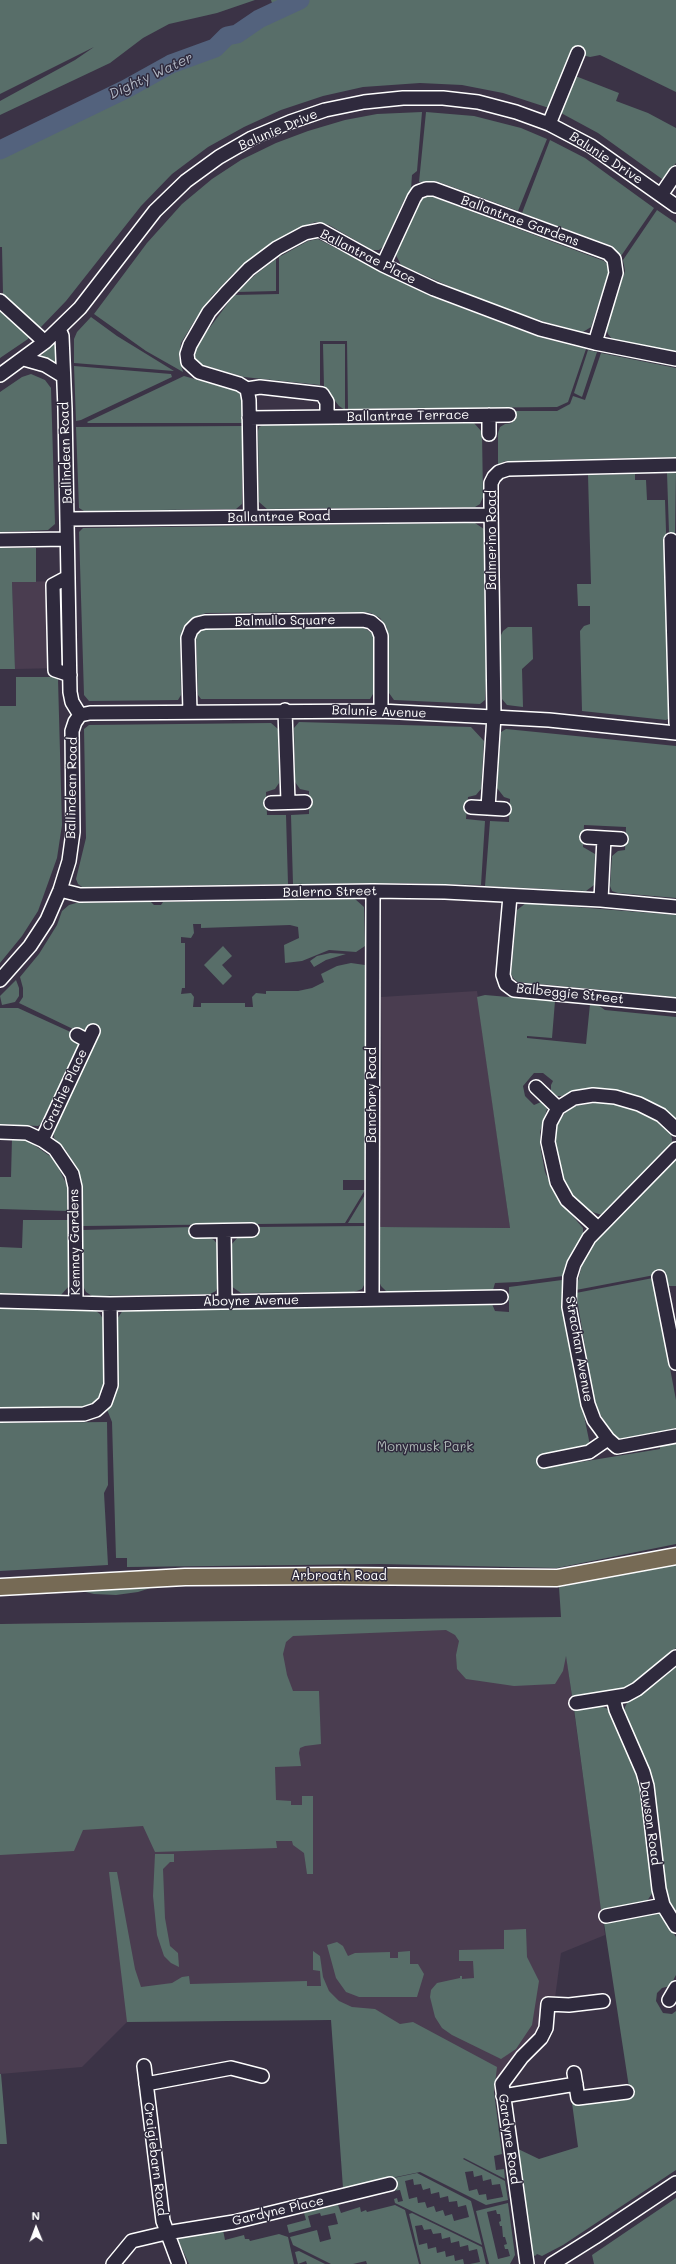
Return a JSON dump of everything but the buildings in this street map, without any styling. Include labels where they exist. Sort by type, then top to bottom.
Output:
[{"type":"main road","name":"Arbroath Road","points":[[0,1587],[185,1577],[346,1576],[557,1578],[676,1556]]},
{"type":"street","points":[[549,124],[578,53]]},
{"type":"street","name":"Balunie Drive","points":[[0,375],[24,359],[59,330],[80,308],[155,211],[186,181],[219,157],[252,138],[290,122],[325,110],[364,102],[403,98],[443,98],[478,102],[516,112],[549,124],[591,146],[676,206]]},
{"type":"street","points":[[661,194],[676,173]]},
{"type":"street","name":"Ballantrae Gardens","points":[[383,265],[414,198],[418,192],[426,189],[434,189],[608,253],[614,259],[616,273],[595,343]]},
{"type":"street","name":"Ballantrae Place","points":[[247,389],[239,384],[199,372],[188,362],[187,354],[190,345],[210,312],[249,269],[277,248],[305,233],[320,230],[383,265],[434,290],[486,310],[540,329],[595,343],[676,359]]},
{"type":"street","points":[[0,301],[45,342]]},
{"type":"street","name":"Ballindean Road","points":[[0,980],[30,946],[47,920],[60,890],[69,861],[73,832],[72,730],[80,715],[72,702],[70,675],[62,336],[59,330]]},
{"type":"street","points":[[24,359],[45,365],[63,376]]},
{"type":"street","points":[[251,517],[250,418],[247,389],[260,387],[322,394],[327,402],[327,417]]},
{"type":"street","points":[[489,415],[489,434]]},
{"type":"street","name":"Ballantrae Terrace","points":[[250,418],[509,415]]},
{"type":"street","name":"Balmerino Road","points":[[488,808],[494,716],[491,483],[500,472],[508,469],[676,465]]},
{"type":"street","name":"Ballantrae Road","points":[[67,519],[491,515]]},
{"type":"street","points":[[0,540],[67,539]]},
{"type":"street","points":[[670,540],[676,723]]},
{"type":"street","points":[[68,577],[53,585],[55,670],[70,675]]},
{"type":"street","name":"Balmullo Square","points":[[190,712],[188,638],[191,630],[197,624],[204,622],[363,620],[371,622],[378,628],[381,636],[381,711]]},
{"type":"street","points":[[286,710],[288,802]]},
{"type":"street","name":"Balunie Avenue","points":[[80,715],[90,713],[286,710],[381,711],[494,716],[580,722],[676,733]]},
{"type":"street","points":[[271,803],[304,802]]},
{"type":"street","points":[[471,807],[504,809]]},
{"type":"street","points":[[588,837],[621,839]]},
{"type":"street","points":[[601,900],[604,838]]},
{"type":"street","name":"Balerno Street","points":[[60,890],[80,895],[373,891],[475,893],[601,900],[676,907]]},
{"type":"street","name":"Banchory Road","points":[[372,1299],[373,891]]},
{"type":"street","name":"Balbeggie Street","points":[[510,896],[503,975],[506,984],[514,990],[676,1005]]},
{"type":"street","name":"Crathie Place","points":[[42,1140],[86,1036]]},
{"type":"street","points":[[536,1087],[558,1108]]},
{"type":"street","points":[[598,1228],[567,1200],[557,1182],[548,1142],[550,1123],[558,1108],[574,1098],[593,1095],[615,1097],[640,1104],[661,1115],[676,1129]]},
{"type":"street","name":"Kemnay Gardens","points":[[0,1132],[27,1133],[42,1140],[55,1149],[72,1174],[75,1187],[76,1303]]},
{"type":"street","name":"Strachan Avenue","points":[[608,1439],[594,1420],[588,1404],[570,1307],[570,1277],[574,1264],[589,1238],[676,1149]]},
{"type":"street","points":[[224,1230],[225,1302]]},
{"type":"street","points":[[196,1231],[252,1230]]},
{"type":"street","points":[[659,1277],[676,1363]]},
{"type":"street","name":"Aboyne Avenue","points":[[0,1300],[110,1304],[501,1297]]},
{"type":"street","points":[[0,1415],[84,1414],[96,1410],[105,1402],[111,1385],[110,1304]]},
{"type":"street","points":[[544,1461],[589,1452],[608,1439],[617,1447],[676,1436]]},
{"type":"street","points":[[576,1703],[613,1698],[637,1689],[676,1657]]},
{"type":"street","name":"Dawson Road","points":[[613,1698],[616,1710],[643,1772],[647,1786],[659,1889],[663,1905],[676,1926]]},
{"type":"street","points":[[606,1916],[663,1905]]},
{"type":"street","points":[[669,2000],[676,1988]]},
{"type":"street","name":"Gardyne Road","points":[[527,2264],[502,2084],[519,2061],[541,2038],[546,2028],[548,2004],[603,2001]]},
{"type":"street","name":"Craigiebarn Road","points":[[144,2066],[162,2221],[179,2264]]},
{"type":"street","name":"Craigiebarn Road","points":[[146,2084],[231,2068],[262,2076]]},
{"type":"street","points":[[503,2096],[575,2079],[578,2098],[626,2092]]},
{"type":"street","points":[[552,2264],[595,2238],[676,2183]]},
{"type":"street","name":"Gardyne Place","points":[[166,2233],[234,2222],[390,2184]]},
{"type":"street","name":"Craigiebarn Road","points":[[113,2264],[132,2241],[166,2233]]},
{"type":"shaded area","points":[[59,581],[61,668],[15,669],[12,582]]},
{"type":"shaded area","points":[[477,991],[510,1228],[380,1227],[376,1187],[382,1068],[381,997]]},
{"type":"shaded area","points":[[561,1617],[605,1935],[561,1953],[551,2028],[508,2083],[508,2091],[494,2092],[357,2061],[331,2020],[127,2022],[82,2067],[0,2074],[0,1624]]},
{"type":"green space","points":[[0,0],[255,0],[217,13],[169,24],[143,38],[110,63],[0,115],[0,101],[75,60],[94,47],[0,94]]},
{"type":"green space","points":[[271,0],[676,0],[676,92],[600,55],[590,57],[570,52],[549,108],[503,93],[462,85],[420,83],[363,87],[323,96],[281,110],[244,127],[208,147],[172,174],[141,206],[66,301],[41,327],[37,326],[5,298],[3,294],[2,247],[0,247],[0,150],[126,89],[171,64],[215,48],[227,36],[237,34],[259,19],[275,13]]},
{"type":"green space","points":[[574,77],[578,77],[619,93],[616,101],[648,113],[676,128],[676,163],[665,178],[662,179],[598,133],[561,113]]},
{"type":"green space","points":[[422,112],[417,171],[412,175],[411,189],[404,200],[384,246],[379,250],[372,250],[329,225],[316,222],[303,226],[277,240],[233,274],[212,296],[181,343],[179,357],[183,372],[146,351],[94,314],[147,243],[182,204],[212,179],[241,160],[276,143],[308,131],[345,120],[377,114]]},
{"type":"green space","points":[[426,112],[474,116],[521,128],[547,139],[518,211],[436,181],[419,182]]},
{"type":"green space","points":[[550,140],[585,158],[654,208],[621,256],[612,246],[522,213]]},
{"type":"green space","points":[[433,197],[604,261],[608,265],[609,271],[591,327],[583,332],[545,322],[474,297],[401,265],[396,255],[421,199]]},
{"type":"green space","points":[[657,210],[676,223],[676,352],[612,339],[606,328],[625,271],[623,260]]},
{"type":"green space","points":[[318,239],[430,296],[539,337],[586,349],[568,402],[557,407],[348,409],[347,341],[320,341],[320,385],[244,377],[200,364],[195,359],[194,352],[205,334],[234,295],[279,294],[279,257],[308,241]]},
{"type":"green space","points":[[276,259],[276,291],[237,292],[255,275]]},
{"type":"green space","points":[[0,310],[29,335],[28,339],[0,358]]},
{"type":"green space","points":[[91,317],[117,336],[174,371],[74,363],[74,339],[77,332]]},
{"type":"green space","points":[[53,343],[56,345],[56,360],[54,363],[41,356]]},
{"type":"green space","points":[[323,344],[345,344],[345,410],[339,406],[324,387]]},
{"type":"green space","points":[[588,350],[597,352],[582,397],[574,393]]},
{"type":"green space","points":[[601,353],[676,368],[676,457],[505,461],[498,465],[498,433],[500,427],[505,424],[512,423],[512,411],[557,411],[570,404],[573,396],[585,400]]},
{"type":"green space","points":[[74,366],[171,374],[172,377],[76,421]]},
{"type":"green space","points":[[31,374],[45,380],[51,388],[55,524],[48,530],[0,532],[0,392],[22,377]]},
{"type":"green space","points":[[184,376],[237,391],[242,396],[242,423],[87,422]]},
{"type":"green space","points":[[474,423],[482,432],[483,497],[480,504],[475,507],[267,509],[259,502],[258,431],[259,427],[263,425]]},
{"type":"green space","points":[[242,426],[242,504],[236,509],[84,511],[79,508],[76,427]]},
{"type":"green space","points":[[667,473],[676,473],[675,534],[669,532]]},
{"type":"green space","points":[[635,474],[635,480],[646,480],[647,500],[665,500],[672,713],[670,718],[666,720],[582,711],[580,631],[584,626],[590,624],[590,606],[578,606],[577,584],[591,584],[588,475]]},
{"type":"green space","points":[[475,523],[484,529],[486,677],[485,700],[480,704],[394,700],[389,693],[387,628],[380,618],[371,613],[363,612],[206,613],[192,618],[182,630],[180,641],[181,695],[178,700],[89,701],[84,695],[79,532],[83,528]]},
{"type":"green space","points":[[0,548],[36,548],[36,582],[12,582],[15,669],[0,669]]},
{"type":"green space","points":[[363,627],[373,634],[373,694],[370,699],[201,699],[198,695],[196,634],[200,630]]},
{"type":"green space","points":[[508,627],[532,627],[533,659],[522,669],[523,707],[507,705],[502,699],[500,637],[503,631]]},
{"type":"green space","points":[[16,677],[54,677],[58,679],[62,825],[57,858],[38,911],[22,936],[0,963],[0,706],[16,706]]},
{"type":"green space","points":[[299,722],[471,727],[484,741],[481,789],[476,795],[468,797],[466,819],[485,821],[481,885],[403,883],[293,884],[291,815],[309,814],[309,791],[300,789],[295,782],[294,728]]},
{"type":"green space","points":[[271,723],[278,729],[279,783],[275,789],[266,792],[267,815],[286,815],[288,884],[82,887],[78,884],[76,879],[86,838],[84,729],[89,725]]},
{"type":"green space","points":[[506,729],[676,746],[676,898],[618,893],[612,891],[610,886],[612,856],[618,851],[625,850],[626,827],[584,825],[583,847],[595,854],[594,885],[586,891],[485,886],[490,821],[509,822],[510,799],[504,797],[497,788],[501,732]]},
{"type":"green space","points":[[355,899],[364,907],[365,946],[356,952],[329,950],[302,961],[285,963],[284,945],[299,938],[298,927],[290,925],[201,928],[201,924],[193,924],[194,933],[191,938],[181,937],[181,943],[185,943],[185,988],[182,988],[181,994],[191,993],[194,997],[193,1007],[201,1007],[201,1003],[245,1003],[245,1007],[253,1007],[252,997],[256,993],[266,994],[266,991],[298,991],[312,988],[324,982],[321,974],[337,966],[351,963],[365,965],[365,1180],[343,1180],[343,1190],[365,1190],[345,1223],[83,1226],[82,1184],[77,1168],[65,1149],[54,1138],[53,1130],[101,1031],[88,1026],[86,1030],[82,1031],[74,1027],[73,1029],[19,1003],[23,997],[23,988],[20,977],[39,954],[57,925],[62,911],[69,905],[76,903],[151,902],[154,905],[161,905],[163,902]]},
{"type":"green space","points":[[526,903],[676,915],[676,997],[518,982],[511,974],[517,910]]},
{"type":"green space","points":[[223,946],[232,956],[222,965],[232,976],[223,985],[204,965]]},
{"type":"green space","points":[[330,953],[346,954],[326,960],[314,967],[310,961],[317,956]]},
{"type":"green space","points":[[16,980],[19,988],[19,996],[15,1002],[2,1005],[0,996]]},
{"type":"green space","points":[[485,995],[555,1001],[552,1038],[527,1036],[527,1038],[586,1044],[590,1004],[598,1005],[605,1010],[676,1017],[676,1119],[662,1107],[638,1096],[610,1089],[595,1088],[557,1096],[551,1091],[553,1081],[543,1073],[534,1073],[523,1086],[525,1096],[534,1105],[541,1102],[545,1104],[547,1109],[540,1132],[540,1145],[545,1172],[557,1198],[583,1228],[583,1235],[568,1260],[563,1276],[518,1282],[495,1283],[493,1290],[386,1291],[381,1286],[379,1281],[380,1227],[510,1228],[477,997]]},
{"type":"green space","points":[[0,1008],[18,1008],[75,1034],[79,1046],[42,1123],[38,1126],[0,1124]]},
{"type":"green space","points":[[601,1102],[621,1105],[646,1115],[661,1124],[671,1134],[672,1139],[672,1143],[602,1215],[586,1210],[571,1193],[562,1177],[554,1140],[557,1124],[565,1113],[575,1106]]},
{"type":"green space","points":[[12,1138],[27,1140],[54,1159],[67,1185],[67,1211],[0,1209],[0,1177],[11,1177]]},
{"type":"green space","points":[[676,1160],[676,1286],[668,1286],[665,1273],[576,1290],[582,1264],[595,1241]]},
{"type":"green space","points":[[366,1193],[365,1223],[348,1223]]},
{"type":"green space","points":[[23,1220],[68,1220],[69,1286],[61,1295],[0,1293],[0,1247],[22,1248]]},
{"type":"green space","points":[[365,1226],[365,1283],[362,1289],[354,1292],[241,1293],[231,1286],[231,1245],[238,1237],[255,1237],[255,1227]]},
{"type":"green space","points":[[193,1227],[194,1237],[208,1237],[214,1240],[218,1245],[218,1286],[216,1291],[210,1294],[92,1296],[86,1292],[83,1286],[82,1230]]},
{"type":"green space","points":[[653,1278],[676,1400],[676,1428],[623,1439],[617,1438],[611,1432],[597,1409],[593,1394],[576,1293]]},
{"type":"green space","name":"Monymusk Park","points":[[562,1280],[562,1308],[590,1445],[542,1454],[544,1468],[660,1449],[660,1446],[676,1443],[676,1544],[557,1568],[380,1564],[127,1567],[127,1558],[116,1558],[112,1422],[106,1407],[118,1389],[117,1319],[123,1310],[492,1304],[495,1311],[509,1312],[509,1287]]},
{"type":"green space","points":[[0,1308],[96,1311],[100,1314],[103,1319],[104,1385],[101,1394],[94,1403],[84,1408],[0,1408]]},
{"type":"green space","points":[[107,1422],[108,1485],[104,1493],[108,1565],[0,1571],[0,1423]]},
{"type":"green space","points":[[676,1565],[676,1648],[633,1683],[622,1689],[572,1696],[566,1656],[563,1671],[555,1684],[514,1686],[466,1679],[457,1669],[456,1655],[459,1641],[455,1635],[446,1630],[293,1636],[286,1642],[283,1654],[287,1675],[293,1691],[319,1691],[321,1744],[300,1748],[299,1753],[301,1766],[275,1767],[276,1800],[291,1801],[291,1805],[302,1805],[302,1796],[313,1796],[313,1874],[307,1874],[304,1853],[293,1845],[292,1841],[276,1841],[277,1848],[155,1852],[143,1826],[83,1830],[74,1851],[0,1855],[0,1624],[561,1617],[559,1587]]},
{"type":"green space","points":[[160,1585],[138,1592],[116,1595],[94,1594],[73,1589]]},
{"type":"green space","points":[[676,1665],[676,1915],[667,1895],[649,1770],[624,1713],[628,1701],[642,1694]]},
{"type":"green space","points":[[601,1706],[608,1709],[639,1780],[653,1892],[647,1901],[601,1910],[574,1709]]},
{"type":"green space","points":[[155,1854],[174,1854],[174,1862],[170,1862],[163,1869],[165,1918],[170,1946],[178,1953],[179,1967],[171,1963],[164,1956],[157,1935],[153,1896]]},
{"type":"green space","points":[[109,1872],[117,1872],[135,1969],[141,1987],[172,1983],[182,1977],[189,1976],[190,1984],[307,1981],[307,1986],[321,1986],[320,1971],[313,1970],[313,1951],[320,1956],[323,1977],[329,1991],[339,2001],[352,2007],[375,2009],[400,2024],[413,2022],[497,2067],[494,2092],[502,2154],[494,2156],[496,2170],[504,2169],[505,2179],[464,2158],[463,2159],[505,2181],[508,2200],[486,2205],[420,2172],[343,2188],[331,2020],[127,2022]],"holes":[[[473,2171],[474,2177],[482,2175],[483,2181],[491,2179],[492,2185],[500,2184],[503,2197],[487,2200],[486,2194],[479,2195],[477,2189],[469,2191],[465,2172]]]},
{"type":"green space","points":[[653,1913],[662,1914],[676,1937],[676,1975],[670,1986],[662,1988],[657,1993],[656,2001],[663,2013],[672,2014],[676,2011],[676,2170],[563,2245],[542,2256],[537,2254],[535,2256],[530,2253],[516,2148],[539,2159],[578,2147],[572,2103],[630,2094],[604,1923]]},
{"type":"green space","points":[[526,1929],[527,1957],[539,1981],[532,2025],[516,2049],[501,2059],[452,2035],[442,2028],[435,2017],[430,1997],[431,1990],[437,1983],[460,1978],[460,1976],[462,1976],[462,1979],[474,1978],[473,1961],[459,1961],[459,1950],[504,1949],[504,1930]]},
{"type":"green space","points":[[337,1942],[343,1946],[348,1956],[355,1953],[390,1952],[390,1958],[398,1958],[398,1952],[410,1951],[410,1964],[418,1964],[424,1974],[417,1997],[359,1997],[346,1992],[336,1978],[327,1945]]},
{"type":"green space","points":[[1,2074],[7,2144],[0,2144]]},
{"type":"green space","points":[[417,2173],[471,2201],[482,2245],[395,2203],[394,2199],[397,2198],[398,2202],[403,2201],[400,2190],[392,2191],[389,2179]],"holes":[[[413,2179],[414,2185],[421,2184],[423,2190],[430,2188],[431,2194],[439,2192],[440,2198],[448,2196],[449,2202],[457,2201],[458,2207],[466,2205],[469,2217],[454,2221],[452,2214],[445,2216],[443,2210],[436,2212],[434,2206],[427,2208],[425,2202],[418,2203],[417,2197],[409,2199],[405,2181]]]},
{"type":"green space","points":[[676,2198],[676,2264],[594,2264],[592,2255]]},
{"type":"green space","points":[[508,2203],[515,2255],[510,2264],[489,2264],[476,2211]],"holes":[[[496,2210],[497,2214],[500,2214],[501,2221],[499,2222],[500,2226],[502,2226],[503,2237],[505,2237],[507,2244],[504,2245],[505,2249],[508,2249],[510,2256],[498,2259],[487,2212]]]},
{"type":"green space","points":[[338,2205],[341,2213],[360,2207],[361,2212],[366,2210],[367,2212],[395,2205],[405,2210],[419,2264],[367,2264],[366,2261],[353,2264],[331,2264],[293,2245],[290,2237],[317,2230],[320,2242],[331,2239],[328,2226],[338,2224],[335,2213],[321,2216],[320,2213],[308,2216],[311,2227],[289,2233],[287,2225],[306,2220],[304,2213]]},
{"type":"green space","points":[[412,2213],[482,2247],[486,2264],[470,2264],[480,2262],[477,2249],[469,2251],[468,2245],[460,2247],[459,2241],[451,2243],[450,2237],[442,2239],[441,2233],[433,2234],[431,2229],[424,2230],[422,2225],[415,2226],[419,2245],[427,2243],[428,2249],[436,2247],[437,2253],[445,2251],[446,2257],[454,2255],[455,2261],[463,2259],[464,2264],[421,2264],[409,2214]]},
{"type":"green space","points":[[223,2230],[225,2240],[244,2235],[245,2239],[249,2239],[250,2241],[279,2234],[288,2237],[294,2264],[189,2264],[178,2240],[182,2237]]},
{"type":"green space","points":[[299,2251],[325,2264],[307,2264],[306,2261],[298,2264],[295,2252]]},
{"type":"waterway","name":"Dighty Water","points":[[0,150],[126,89],[171,64],[215,48],[227,36],[237,34],[259,19],[300,0]]}]
